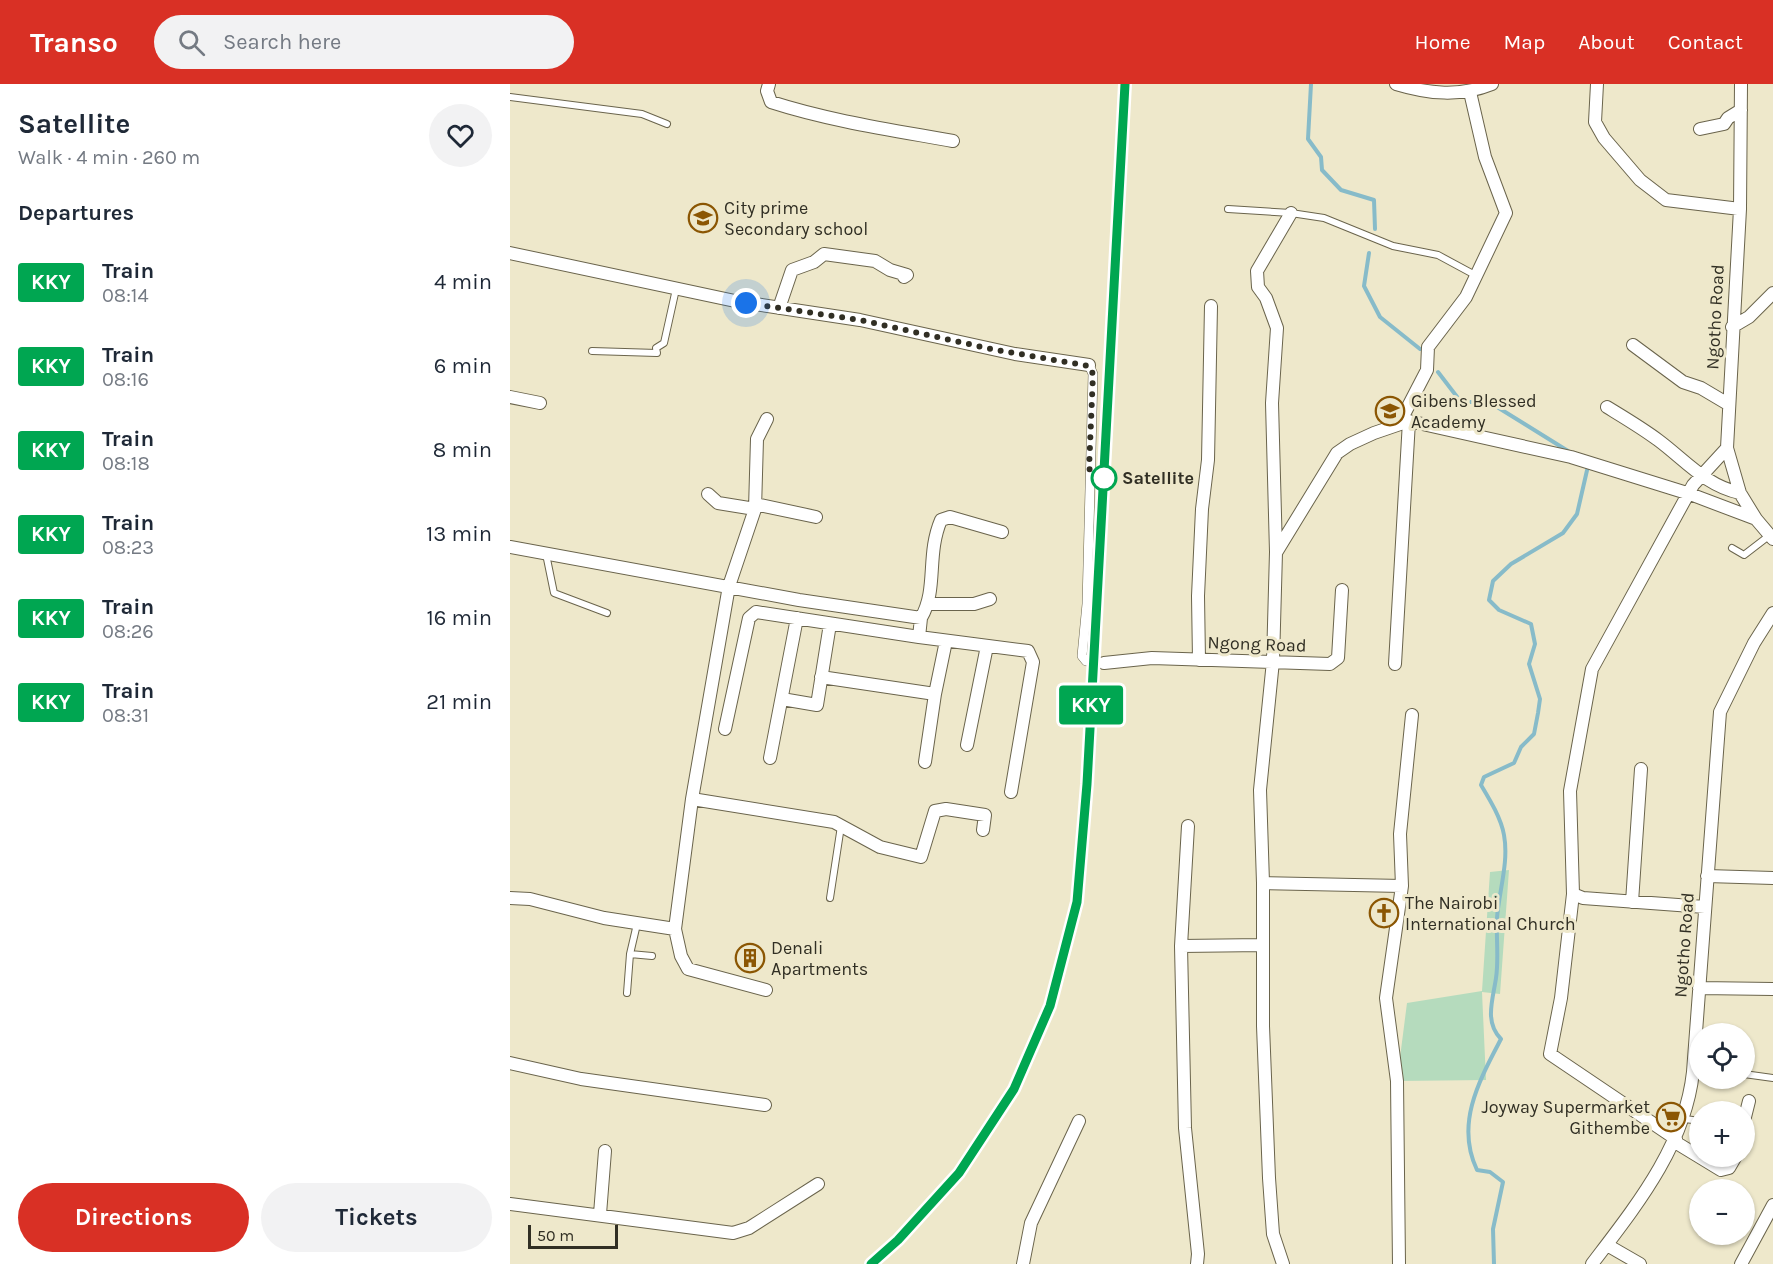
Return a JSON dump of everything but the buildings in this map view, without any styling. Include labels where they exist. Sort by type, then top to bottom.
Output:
[{"type":"street","points":[[769,84],[767,91],[771,102],[782,108],[855,124],[953,141]]},
{"type":"street","points":[[1396,84],[1429,91],[1470,92],[1492,84]]},
{"type":"street","points":[[1597,84],[1594,122],[1614,151],[1640,180],[1666,200],[1740,209]]},
{"type":"street","name":"Ngotho Road","points":[[1741,84],[1740,209],[1726,448],[1740,493],[1756,519],[1771,537]]},
{"type":"street","points":[[1395,664],[1404,422],[1427,370],[1428,347],[1466,297],[1497,233],[1506,207],[1485,158],[1470,92]]},
{"type":"street","points":[[1700,129],[1724,124],[1728,118],[1741,110]]},
{"type":"street","points":[[1283,1264],[1273,1234],[1269,1178],[1263,1026],[1263,883],[1260,790],[1274,661],[1276,552],[1272,404],[1277,328],[1266,298],[1258,287],[1257,271],[1291,213]]},
{"type":"street","points":[[510,253],[676,289],[860,320],[1003,351],[1089,366],[1093,374],[1087,604],[1082,656],[1086,661],[1104,663]]},
{"type":"street","points":[[779,308],[792,270],[814,262],[824,254],[875,261],[890,270],[907,275],[904,278]]},
{"type":"street","points":[[1732,327],[1749,318],[1773,293]]},
{"type":"street","points":[[1199,660],[1198,596],[1202,509],[1208,460],[1211,306]]},
{"type":"street","points":[[1634,345],[1683,382],[1701,388],[1728,404]]},
{"type":"street","points":[[510,397],[540,403]]},
{"type":"street","points":[[1607,407],[1659,441],[1700,475],[1722,488],[1740,493]]},
{"type":"street","points":[[766,990],[688,969],[681,956],[675,929],[692,799],[729,586],[755,507],[758,439],[767,419]]},
{"type":"street","points":[[1276,552],[1337,453],[1358,440],[1404,422],[1571,457],[1690,494],[1756,519]]},
{"type":"street","points":[[1689,1150],[1550,1054],[1561,998],[1573,894],[1570,791],[1588,682],[1602,651],[1700,475],[1726,448]]},
{"type":"street","points":[[708,494],[718,503],[816,517]]},
{"type":"street","points":[[919,637],[921,618],[929,604],[932,547],[941,520],[950,517],[1002,532]]},
{"type":"street","points":[[510,547],[799,600],[921,618]]},
{"type":"street","name":"Ngong Road","points":[[1104,663],[1152,658],[1330,664],[1338,658],[1342,590]]},
{"type":"street","points":[[929,604],[974,604],[990,599]]},
{"type":"street","points":[[725,729],[749,618],[756,612],[1028,651],[1033,658],[1011,792]]},
{"type":"street","name":"Ngotho Road","points":[[1698,1023],[1720,712],[1754,643],[1773,613]]},
{"type":"street","points":[[770,758],[797,618]]},
{"type":"street","points":[[782,699],[817,705],[830,624]]},
{"type":"street","points":[[925,762],[946,641]]},
{"type":"street","points":[[967,745],[987,646]]},
{"type":"street","points":[[821,677],[935,694]]},
{"type":"street","points":[[1399,1264],[1397,1081],[1386,998],[1402,886],[1400,834],[1412,715]]},
{"type":"street","points":[[1632,902],[1641,769]]},
{"type":"street","points":[[692,799],[797,815],[841,825],[880,847],[921,857],[935,812],[945,809],[985,815],[984,830]]},
{"type":"street","points":[[1188,826],[1181,946],[1185,1128],[1198,1254],[1197,1264]]},
{"type":"street","points":[[1707,876],[1773,878]]},
{"type":"street","points":[[1263,883],[1402,886]]},
{"type":"street","points":[[1573,894],[1632,902],[1705,907]]},
{"type":"street","points":[[510,898],[530,899],[637,924],[675,929]]},
{"type":"street","points":[[1181,946],[1263,945]]},
{"type":"street","points":[[1699,988],[1773,989]]},
{"type":"street","points":[[510,1063],[581,1079],[765,1105]]},
{"type":"street","name":"Ngotho Road","points":[[1592,1264],[1604,1253],[1675,1141],[1685,1119],[1692,1089]]},
{"type":"street","points":[[1023,1264],[1031,1223],[1079,1121]]},
{"type":"street","points":[[600,1214],[605,1151]]},
{"type":"street","points":[[1715,1167],[1720,1170],[1729,1167]]},
{"type":"street","points":[[510,1203],[733,1233],[749,1228],[818,1184]]},
{"type":"street","points":[[1741,1264],[1773,1205]]},
{"type":"street","points":[[1604,1253],[1640,1264]]},
{"type":"lane","points":[[510,97],[642,114],[667,124]]},
{"type":"lane","points":[[1228,209],[1291,213],[1341,223],[1393,246],[1438,255],[1475,275]]},
{"type":"lane","points":[[592,351],[657,353],[656,348],[664,344],[676,289]]},
{"type":"lane","points":[[1732,548],[1744,555],[1771,537]]},
{"type":"lane","points":[[546,554],[554,593],[608,613]]},
{"type":"lane","points":[[830,898],[841,825]]},
{"type":"lane","points":[[627,993],[630,954],[637,924]]},
{"type":"lane","points":[[630,954],[652,957]]},
{"type":"lane","points":[[1755,1076],[1773,1078]]},
{"type":"lane","points":[[1685,1119],[1689,1120]]},
{"type":"green space","points":[[1509,870],[1500,994],[1482,992],[1486,1080],[1397,1081],[1407,1003],[1482,991],[1490,872]]},
{"type":"waterway","points":[[1311,84],[1308,139],[1321,157],[1322,170],[1341,190],[1374,200],[1375,229]]},
{"type":"waterway","points":[[1369,253],[1364,286],[1380,317],[1420,349]]},
{"type":"waterway","points":[[1438,372],[1461,402],[1489,402],[1568,451]]},
{"type":"waterway","points":[[1494,1264],[1493,1229],[1503,1182],[1490,1172],[1477,1170],[1468,1136],[1472,1103],[1501,1039],[1493,1025],[1491,1010],[1497,971],[1497,918],[1505,866],[1505,845],[1495,809],[1481,785],[1484,777],[1514,763],[1521,747],[1534,734],[1540,699],[1529,664],[1535,644],[1531,624],[1499,610],[1489,600],[1493,581],[1511,564],[1563,533],[1577,514],[1588,466]]},
{"type":"railway","points":[[871,1264],[898,1240],[959,1173],[1014,1089],[1050,1006],[1077,901],[1087,784],[1125,84]]},
{"type":"train","name":"KKY","points":[[871,1264],[898,1240],[959,1173],[1014,1089],[1050,1006],[1077,902],[1087,784],[1125,84]]},
{"type":"place","name":"City prime Secondary school","points":[[703,218]]},
{"type":"place","name":"Gibens Blessed Academy","points":[[1390,411]]},
{"type":"place","name":"Satellite","points":[[1104,478]]},
{"type":"place","name":"The Nairobi International Church","points":[[1384,913]]},
{"type":"place","name":"Denali Apartments","points":[[750,958]]},
{"type":"place","name":"Joyway Supermarket Githembe","points":[[1671,1117]]},
{"type":"route","points":[[746,303],[860,320],[1015,354],[1089,366],[1093,374],[1089,469],[1104,478]]}]
